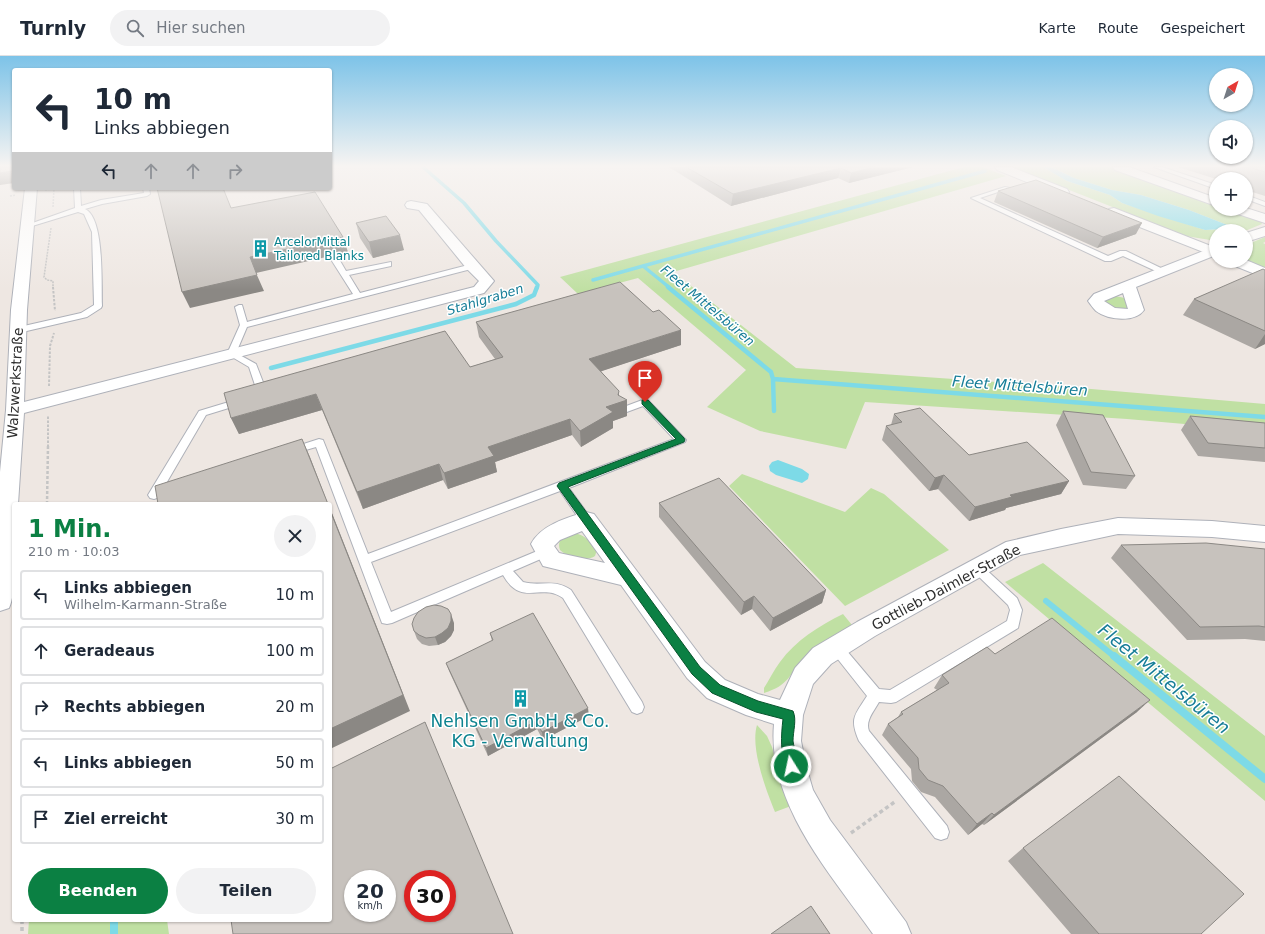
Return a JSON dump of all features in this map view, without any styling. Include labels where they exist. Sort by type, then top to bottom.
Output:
[{"type":"street","name":"Walzwerkstraße","points":[[0,601],[15,410],[18,330],[29,208]]},
{"type":"street","points":[[15,410],[479,290],[487,281],[472,266],[425,208]]},
{"type":"street","points":[[1103,208],[1209,249]]},
{"type":"street","points":[[1253,215],[1265,219]]},
{"type":"street","points":[[1253,235],[1265,231]]},
{"type":"street","points":[[1128,286],[1209,253]]},
{"type":"street","points":[[1252,268],[1265,273]]},
{"type":"street","points":[[628,578],[551,560],[542,544],[552,534],[586,520],[696,670],[716,689],[756,706],[789,715]]},
{"type":"street","name":"Gottlieb-Daimler-Straße","points":[[894,934],[819,831],[800,796],[791,766],[787,741],[789,715],[796,692],[804,676],[822,656],[866,629],[1014,548],[1118,526],[1212,529],[1265,534]]},
{"type":"lane","points":[[27,226],[81,208]]},
{"type":"lane","points":[[996,208],[1108,259],[1123,254],[1163,271]]},
{"type":"lane","points":[[18,330],[84,315],[98,306],[95,232],[87,214],[78,209]]},
{"type":"lane","points":[[336,261],[358,296]]},
{"type":"lane","points":[[344,274],[388,264]]},
{"type":"lane","points":[[244,325],[472,266]]},
{"type":"lane","points":[[184,485],[154,495],[202,413],[263,395],[253,366],[231,354],[244,325],[239,307]]},
{"type":"lane","points":[[364,560],[681,440],[645,402],[624,410]]},
{"type":"lane","points":[[282,454],[319,442],[387,619],[546,552]]},
{"type":"lane","points":[[562,486],[586,520]]},
{"type":"lane","points":[[836,648],[875,695],[891,697],[1013,624],[1016,610],[1013,602],[977,568]]},
{"type":"lane","points":[[506,569],[519,586],[528,588],[553,586],[561,588],[567,594],[637,707]]},
{"type":"lane","points":[[875,695],[861,719],[860,727],[864,736],[941,832]]},
{"type":"path","points":[[47,502],[50,346],[55,328],[55,322],[54,281],[47,280],[44,277],[53,208]]},
{"type":"path","points":[[830,847],[910,792]]},
{"type":"path","points":[[22,922],[22,934]]},
{"type":"green space","points":[[814,208],[895,208],[673,272],[796,368],[1068,387],[1265,404],[1265,431],[1127,419],[865,402],[846,449],[760,431],[707,407],[746,370],[638,278],[578,294],[560,277]]},
{"type":"green space","points":[[1115,208],[1137,208],[1205,230],[1209,230],[1209,240],[1186,236]]},
{"type":"green space","points":[[1183,208],[1209,208],[1209,216],[1250,216],[1260,220],[1262,224],[1253,228],[1253,224],[1225,224]]},
{"type":"green space","points":[[1265,237],[1265,242],[1263,243],[1265,244],[1265,269],[1253,264],[1253,242]]},
{"type":"green space","points":[[1115,296],[1125,298],[1128,308],[1116,309],[1105,302]]},
{"type":"green space","points":[[742,474],[845,512],[871,488],[884,494],[949,550],[845,606],[729,486]]},
{"type":"green space","points":[[573,533],[581,535],[589,541],[597,550],[595,556],[582,559],[567,555],[560,550],[560,541],[564,537]]},
{"type":"green space","points":[[1043,563],[1265,736],[1265,801],[1005,582]]},
{"type":"green space","points":[[843,614],[852,625],[816,647],[805,657],[784,683],[773,690],[764,693],[764,688],[776,668],[793,647],[825,623]]},
{"type":"green space","points":[[757,725],[767,736],[772,747],[783,786],[791,806],[775,812],[767,792],[757,757],[755,734]]},
{"type":"green space","points":[[29,922],[167,922],[169,934],[28,934]]},
{"type":"water","points":[[1136,208],[1183,208],[1225,224],[1209,224],[1209,230],[1205,230]]},
{"type":"water","points":[[778,460],[802,469],[809,474],[808,479],[802,483],[776,475],[770,471],[769,466],[772,462]]},
{"type":"building","name":"ArcelorMittal Tailored Blanks","points":[[162,208],[325,208],[343,237],[250,257],[257,275],[182,292]]},
{"type":"building","points":[[1037,208],[1105,208],[1142,223],[1103,237]]},
{"type":"building","points":[[386,216],[400,235],[369,242],[356,223]]},
{"type":"building","points":[[1263,269],[1265,270],[1265,331],[1194,299]]},
{"type":"building","points":[[620,282],[653,312],[659,310],[681,330],[589,359],[619,391],[618,395],[627,400],[606,407],[613,412],[580,431],[570,419],[488,447],[494,456],[444,473],[439,464],[357,492],[316,394],[231,418],[224,393],[445,331],[470,367],[503,357],[476,322]]},
{"type":"building","points":[[920,408],[969,455],[1027,442],[1069,481],[1010,495],[1012,497],[975,507],[944,475],[935,478],[886,426],[902,422],[894,414]]},
{"type":"building","points":[[1063,411],[1103,415],[1135,476],[1091,472]]},
{"type":"building","points":[[1190,416],[1265,423],[1265,448],[1208,443]]},
{"type":"building","points":[[302,439],[327,502],[158,502],[155,486]]},
{"type":"building","points":[[719,478],[826,590],[773,618],[754,596],[744,602],[659,503]]},
{"type":"building","points":[[332,515],[403,695],[332,728]]},
{"type":"building","points":[[1206,543],[1265,549],[1265,627],[1200,627],[1121,545]]},
{"type":"building","points":[[434,605],[448,609],[451,614],[451,621],[448,628],[442,633],[435,637],[426,638],[414,631],[412,624],[418,612],[426,607]]},
{"type":"building","name":"Nehlsen GmbH & Co. KG - Verwaltung","points":[[533,613],[588,708],[542,732],[536,721],[486,748],[446,663],[493,640],[490,633]]},
{"type":"building","points":[[1052,618],[1150,700],[994,815],[992,813],[977,824],[943,786],[928,780],[919,769],[918,758],[888,724],[903,714],[901,712],[949,683],[942,675],[987,647],[995,654]]},
{"type":"building","points":[[425,722],[513,934],[233,934],[231,922],[332,922],[332,768]]},
{"type":"building","points":[[1119,776],[1244,894],[1201,934],[1099,934],[1023,848]]},
{"type":"building","points":[[811,906],[830,934],[771,934]]},
{"type":"waterway","name":"Stahlgraben","points":[[468,208],[496,241],[538,285],[537,288]]},
{"type":"waterway","name":"Fleet Mittelsbüren","points":[[643,266],[852,208]]},
{"type":"waterway","name":"Fleet Mittelsbüren","points":[[593,280],[643,266]]},
{"type":"waterway","name":"Fleet Mittelsbüren","points":[[643,266],[670,288]]},
{"type":"waterway","name":"Stahlgraben","points":[[271,368],[516,304],[534,295],[537,287]]},
{"type":"waterway","name":"Fleet Mittelsbüren","points":[[668,287],[771,372],[773,379]]},
{"type":"waterway","name":"Fleet Mittelsbüren","points":[[773,379],[1265,417]]},
{"type":"waterway","name":"Fleet Mittelsbüren","points":[[773,379],[774,411]]},
{"type":"waterway","name":"Fleet Mittelsbüren","points":[[1046,601],[1115,657]]},
{"type":"waterway","name":"Fleet Mittelsbüren","points":[[1114,656],[1265,779]]},
{"type":"waterway","name":"Stahlgraben","points":[[114,922],[114,934]]},
{"type":"place","name":"ArcelorMittal Tailored Blanks","points":[[261,249]]},
{"type":"place","name":"Nehlsen GmbH & Co. KG - Verwaltung","points":[[520,699]]},
{"type":"route","points":[[645,402],[681,440],[562,486],[696,670],[716,689],[756,706],[789,715],[787,741],[791,766]]}]
